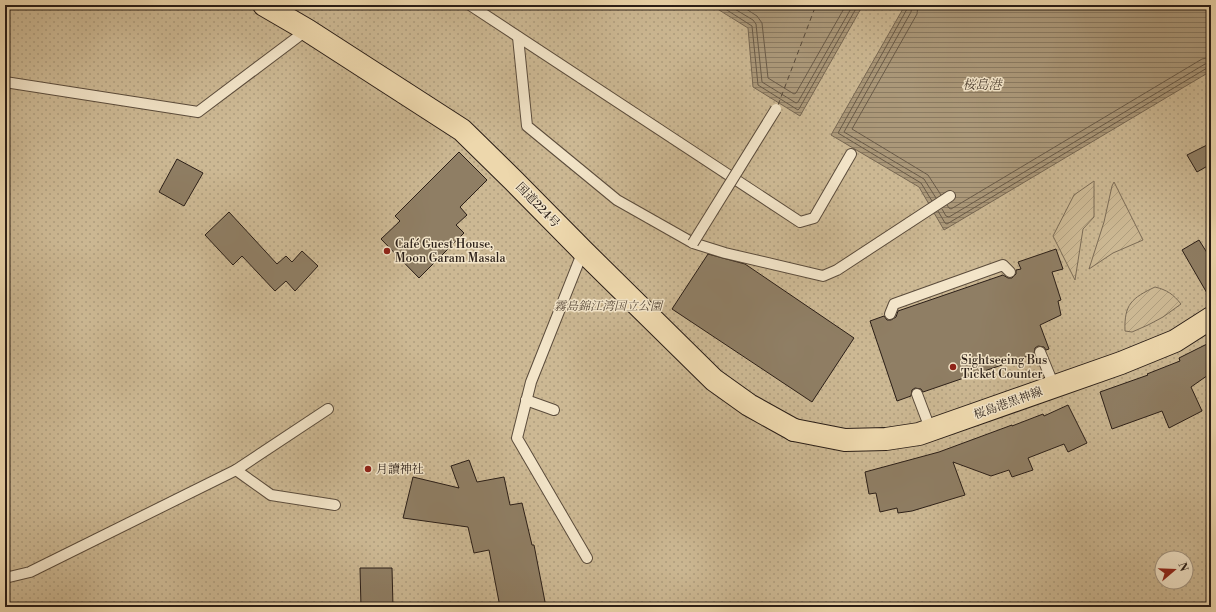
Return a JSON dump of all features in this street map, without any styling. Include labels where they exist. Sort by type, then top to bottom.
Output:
[{"type":"main road","name":"国道224号","points":[[264,5],[307,30],[462,130],[714,380],[749,405],[794,430]]},
{"type":"main road","name":"桜島港黒神線","points":[[794,430],[846,440],[886,439],[931,431],[1122,363],[1175,341],[1211,318]]},
{"type":"lane","points":[[470,5],[800,222],[814,218],[851,154]]},
{"type":"lane","points":[[5,82],[198,112],[307,30]]},
{"type":"lane","points":[[518,37],[527,126],[617,200],[693,243],[725,253],[823,276],[837,270],[950,196]]},
{"type":"lane","points":[[693,243],[776,109]]},
{"type":"lane","points":[[583,250],[531,382],[517,438],[587,558]]},
{"type":"lane","points":[[890,314],[894,304],[1003,265],[1010,272]]},
{"type":"lane","points":[[1040,352],[1054,386]]},
{"type":"lane","points":[[917,394],[931,431]]},
{"type":"lane","points":[[526,400],[554,410]]},
{"type":"lane","points":[[5,578],[30,572],[236,470],[328,409]]},
{"type":"lane","points":[[236,470],[271,495],[335,505]]},
{"type":"green space","name":"霧島錦江湾国立公園","points":[[5,5],[1211,5],[1211,607],[5,607]]},
{"type":"green space","points":[[1094,181],[1094,217],[1083,229],[1075,280],[1053,236],[1074,195]]},
{"type":"green space","points":[[1114,182],[1143,240],[1113,253],[1089,269],[1104,222]]},
{"type":"green space","points":[[1155,287],[1170,293],[1181,304],[1163,317],[1148,325],[1132,332],[1125,331],[1126,314],[1131,303],[1140,295]]},
{"type":"water","points":[[711,5],[863,5],[800,116],[753,87],[748,28]]},
{"type":"water","name":"桜島港","points":[[901,5],[1211,5],[1211,71],[944,230],[919,187],[831,135],[904,7]]},
{"type":"building","points":[[1211,143],[1211,164],[1197,172],[1187,155]]},
{"type":"building","points":[[459,152],[487,180],[460,207],[467,215],[456,225],[464,233],[419,278],[381,239],[400,221],[395,216]]},
{"type":"building","points":[[177,159],[203,173],[184,206],[159,192]]},
{"type":"building","points":[[229,212],[277,264],[286,256],[292,262],[302,251],[318,266],[295,291],[286,281],[275,291],[242,256],[233,265],[205,235]]},
{"type":"building","points":[[1199,240],[1211,259],[1211,300],[1182,250]]},
{"type":"building","points":[[1056,249],[1063,269],[1052,272],[1061,300],[1058,301],[1061,315],[1040,325],[1049,349],[1046,350],[1044,347],[1038,346],[1035,348],[1034,354],[923,392],[921,389],[915,388],[912,390],[911,396],[897,401],[870,321],[884,316],[887,320],[891,320],[896,317],[898,311],[1003,275],[1008,278],[1012,278],[1016,274],[1016,270],[1021,269],[1018,262]]},
{"type":"building","points":[[708,254],[745,264],[854,338],[812,402],[672,309]]},
{"type":"building","points":[[1211,342],[1211,373],[1191,387],[1202,411],[1169,428],[1162,411],[1112,429],[1100,392],[1148,375],[1147,374],[1180,361],[1179,358]]},
{"type":"building","points":[[1068,405],[1087,443],[1068,452],[1064,444],[1028,458],[1033,470],[1012,477],[1009,470],[991,476],[953,462],[965,495],[912,511],[898,513],[897,508],[880,512],[876,493],[869,494],[865,472],[939,452],[1043,414],[1044,416]]},
{"type":"building","points":[[469,460],[477,482],[504,477],[510,505],[522,503],[532,545],[534,545],[546,607],[500,607],[489,550],[474,553],[468,527],[403,518],[413,477],[459,488],[451,466]]},
{"type":"building","points":[[360,568],[392,568],[393,607],[361,607]]},
{"type":"ferry route","points":[[778,105],[816,5]]},
{"type":"place","name":"Café Guest House, Moon Garam Masala","points":[[387,251]]},
{"type":"place","name":"Sightseeing Bus Ticket Counter","points":[[953,367]]},
{"type":"place","name":"月讀神社","points":[[368,469]]}]
